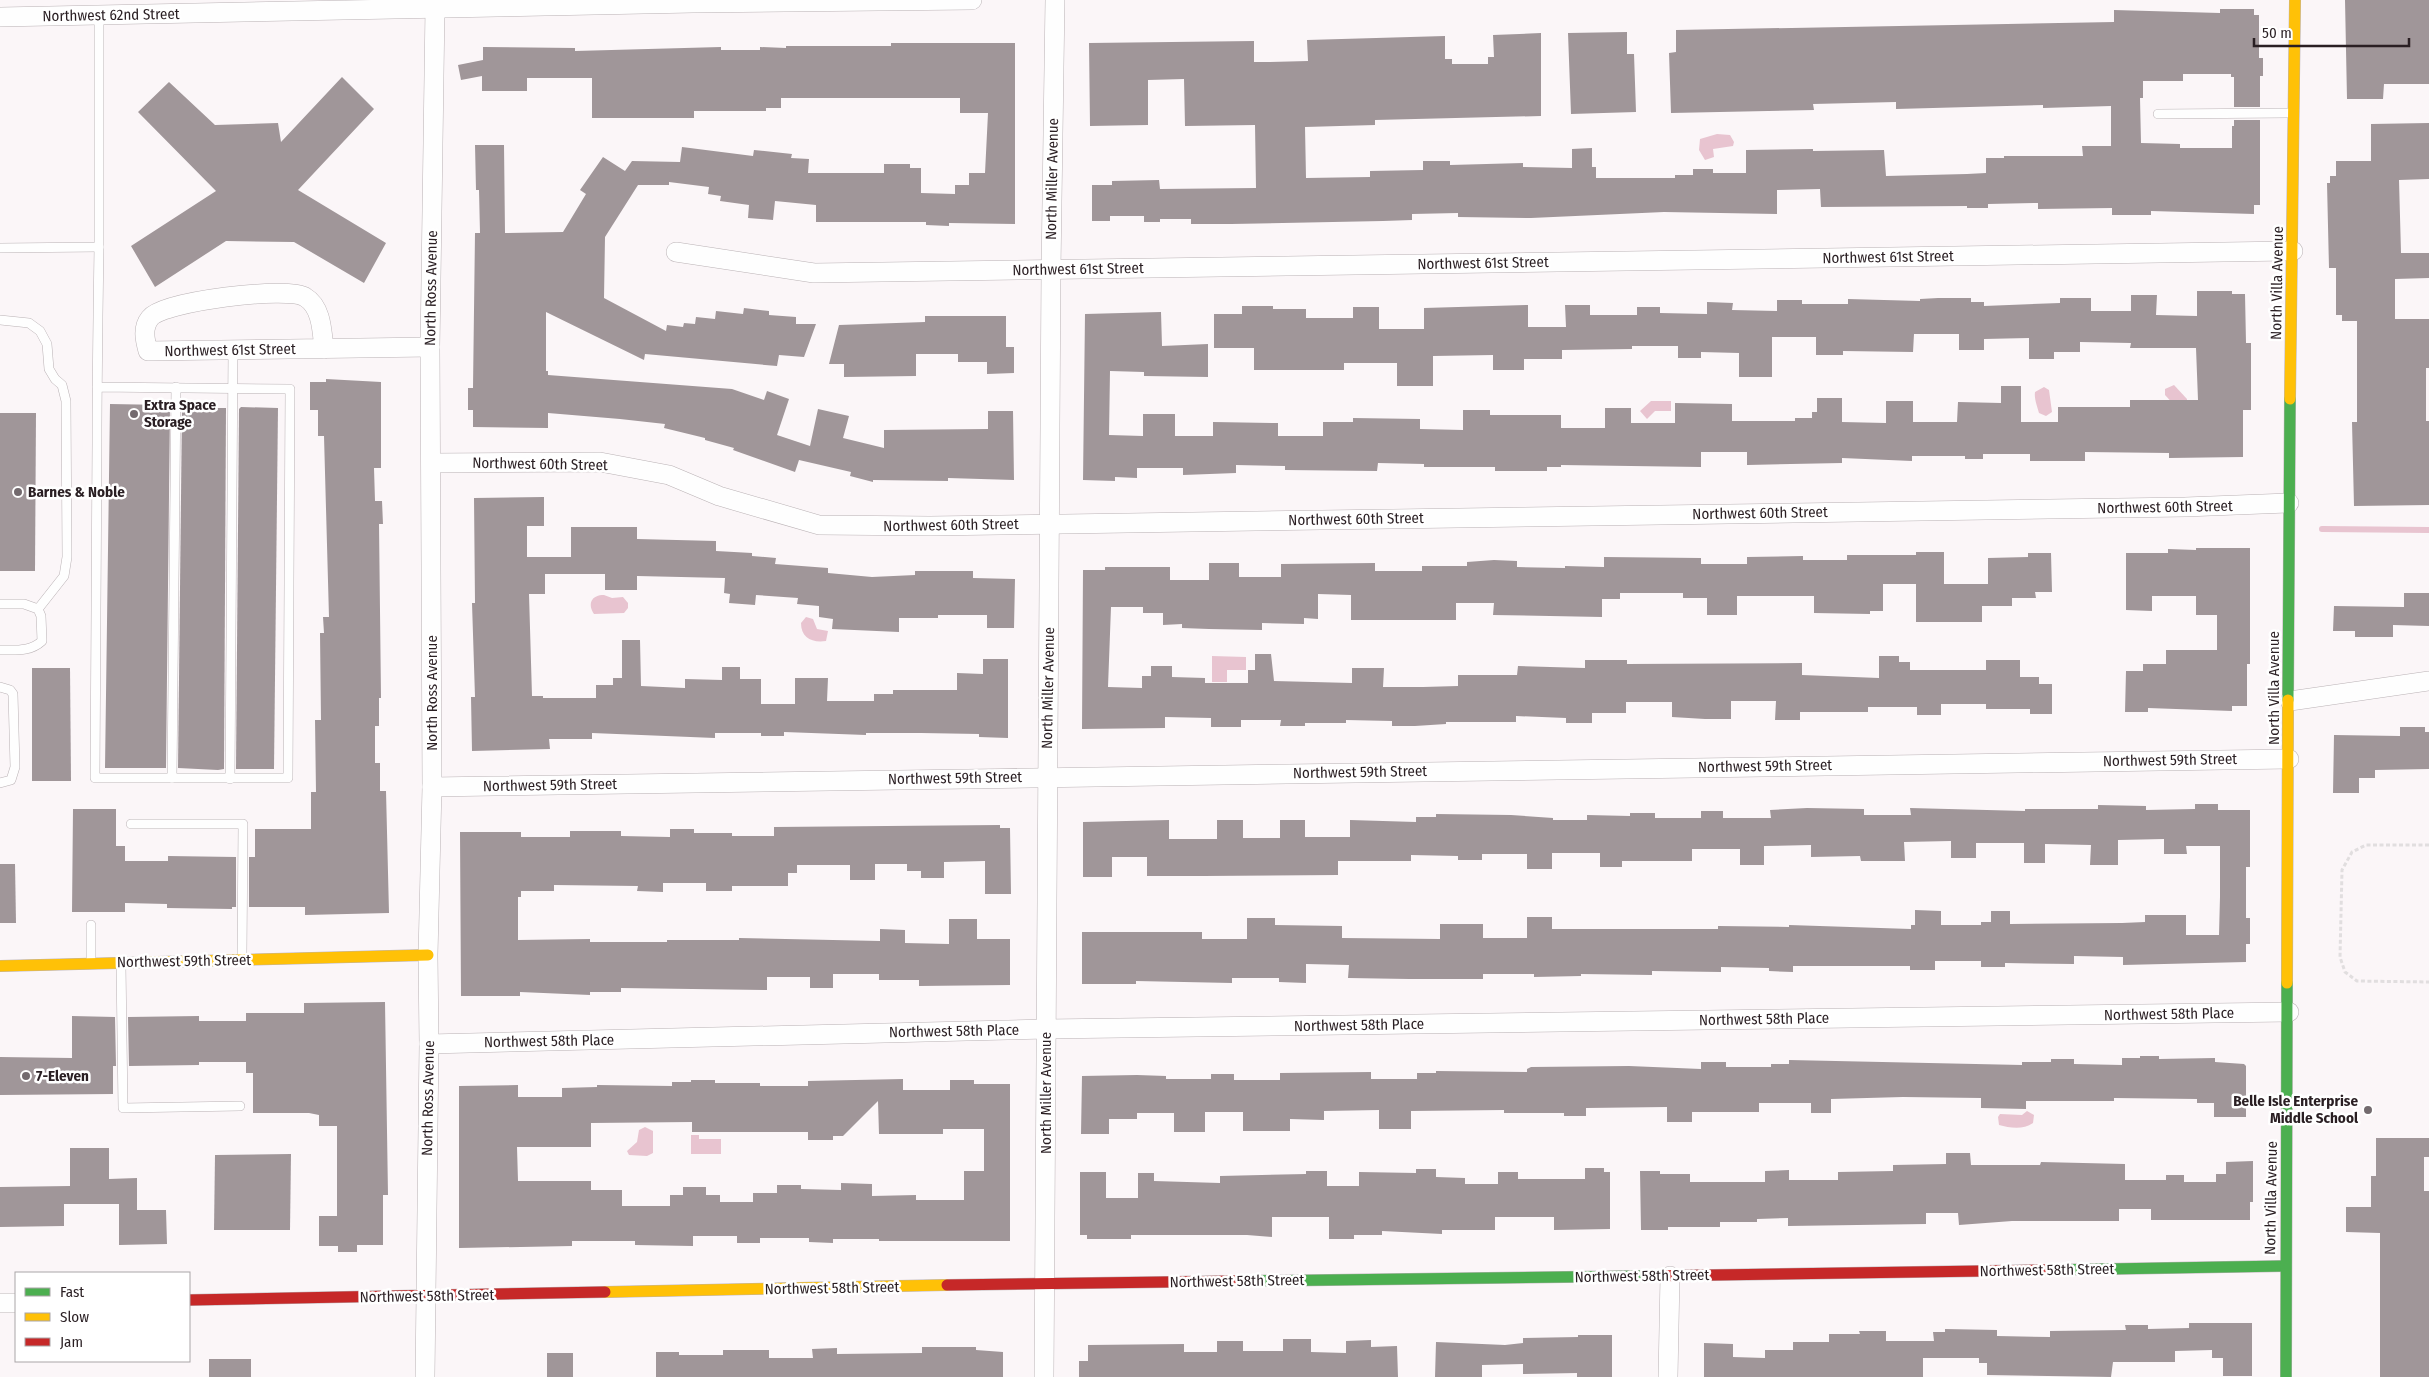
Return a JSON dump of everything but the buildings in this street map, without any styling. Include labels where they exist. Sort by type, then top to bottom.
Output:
[{"type":"street","name":"Northwest 62nd Street","points":[[0,17],[693,2],[972,0]]},
{"type":"street","name":"North Miller Avenue","points":[[1044,1377],[1051,269],[1055,0]]},
{"type":"street","name":"North Villa Avenue","points":[[2286,1377],[2285,1266],[2290,701],[2289,502],[2295,0]]},
{"type":"street","name":"North Ross Avenue","points":[[425,1377],[429,1044],[428,955],[432,787],[430,347],[435,8]]},
{"type":"street","name":"Northwest 61st Street","points":[[676,252],[814,273],[2293,251]]},
{"type":"street","name":"Northwest 61st Street","points":[[324,349],[321,321],[313,304],[307,297],[299,294],[264,294],[200,300],[160,311],[150,318],[145,328],[144,338],[148,351],[324,349],[430,347]]},
{"type":"street","name":"Northwest 60th Street","points":[[431,463],[600,462],[669,476],[719,496],[820,525],[930,526],[2185,507],[2289,502]]},
{"type":"street","points":[[2290,701],[2429,680]]},
{"type":"street","name":"Northwest 59th Street","points":[[432,787],[1048,776],[2289,759]]},
{"type":"street","name":"Northwest 59th Street","points":[[0,966],[428,955]]},
{"type":"street","name":"Northwest 58th Place","points":[[429,1044],[1046,1029],[2288,1012]]},
{"type":"street","name":"Northwest 58th Street","points":[[190,1300],[1045,1283],[1670,1276],[2285,1266]]},
{"type":"street","points":[[1668,1377],[1670,1276]]},
{"type":"street","points":[[0,1303],[15,1303]]},
{"type":"lane","points":[[97,387],[290,389],[288,778],[95,778],[97,387],[99,247],[99,15]]},
{"type":"lane","points":[[2158,114],[2294,113]]},
{"type":"lane","points":[[0,248],[99,247]]},
{"type":"lane","points":[[0,320],[29,322],[40,331],[47,344],[49,369],[55,379],[62,385],[66,401],[67,557],[64,576],[38,610]]},
{"type":"lane","points":[[230,778],[233,350]]},
{"type":"lane","points":[[172,778],[176,387]]},
{"type":"lane","points":[[0,604],[24,604],[38,610],[41,616],[42,641],[28,650],[0,650]]},
{"type":"lane","points":[[0,687],[10,690],[13,694],[15,767],[11,780],[0,783]]},
{"type":"lane","points":[[131,824],[243,824],[242,959]]},
{"type":"lane","points":[[91,925],[91,963]]},
{"type":"lane","points":[[121,962],[123,1108],[240,1106]]},
{"type":"path","points":[[2429,845],[2366,845],[2352,852],[2342,870],[2340,957],[2345,972],[2358,981],[2429,982]]},
{"type":"shaded area","points":[[1717,134],[1730,135],[1734,142],[1733,146],[1713,149],[1714,157],[1705,160],[1699,150],[1700,139]]},
{"type":"shaded area","points":[[2174,385],[2187,399],[2187,405],[2178,409],[2165,395],[2165,389]]},
{"type":"shaded area","points":[[2044,387],[2049,390],[2052,412],[2046,416],[2039,413],[2035,397],[2035,392]]},
{"type":"shaded area","points":[[1651,401],[1671,401],[1671,411],[1655,411],[1647,419],[1640,411]]},
{"type":"shaded area","points":[[604,595],[612,598],[623,597],[628,603],[628,608],[624,613],[594,614],[591,606],[592,600],[596,596]]},
{"type":"shaded area","points":[[806,617],[813,619],[817,629],[828,631],[826,641],[816,641],[805,636],[801,623]]},
{"type":"shaded area","points":[[1212,656],[1246,657],[1246,670],[1227,670],[1227,682],[1212,682]]},
{"type":"shaded area","points":[[2027,1111],[2034,1115],[2033,1123],[2025,1127],[2016,1128],[1999,1125],[1998,1117],[2000,1114],[2022,1115]]},
{"type":"shaded area","points":[[645,1127],[653,1131],[653,1153],[647,1156],[629,1155],[627,1151],[637,1142],[639,1130]]},
{"type":"shaded area","points":[[691,1135],[699,1135],[699,1139],[721,1139],[721,1154],[691,1154]]},
{"type":"waterway","points":[[2322,529],[2429,530]]},
{"type":"traffic: fast","points":[[2288,700],[2290,399]]},
{"type":"traffic: fast","points":[[2286,1377],[2287,983]]},
{"type":"traffic: fast","points":[[2047,1270],[2285,1266]]},
{"type":"traffic: fast","points":[[1241,1281],[1647,1276]]},
{"type":"traffic: slow","points":[[2290,399],[2295,0]]},
{"type":"traffic: slow","points":[[2287,983],[2288,700]]},
{"type":"traffic: slow","points":[[0,966],[428,955]]},
{"type":"traffic: slow","points":[[605,1292],[947,1285]]},
{"type":"traffic: jam","points":[[1647,1276],[2047,1270]]},
{"type":"traffic: jam","points":[[947,1285],[1241,1281]]},
{"type":"traffic: jam","points":[[190,1300],[605,1292]]},
{"type":"place","name":"Extra Space Storage","points":[[134,414]]},
{"type":"place","name":"Barnes & Noble","points":[[18,492]]},
{"type":"place","name":"7-Eleven","points":[[26,1076]]},
{"type":"place","name":"Belle Isle Enterprise Middle School","points":[[2368,1110]]}]
